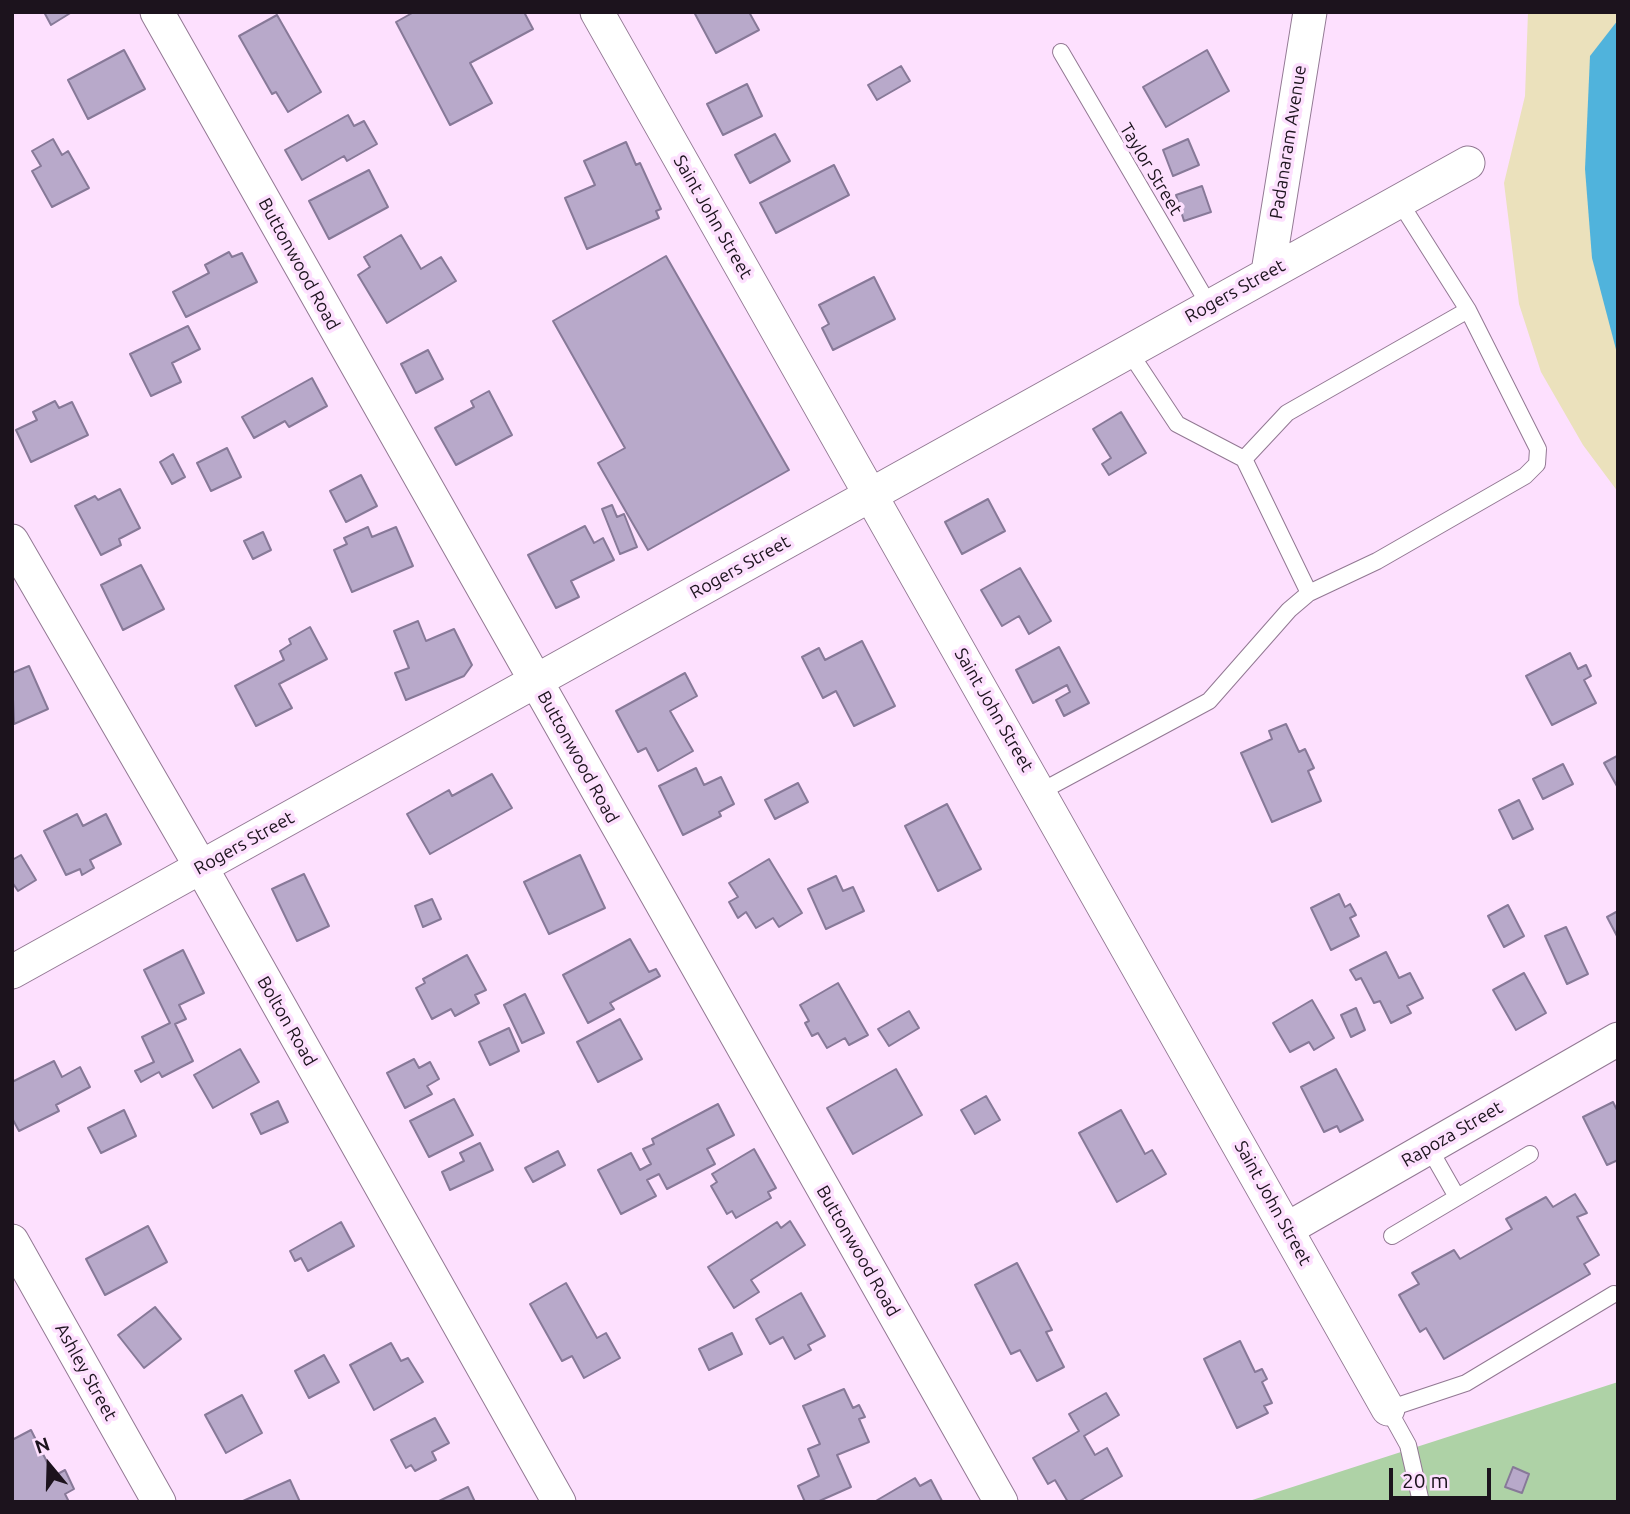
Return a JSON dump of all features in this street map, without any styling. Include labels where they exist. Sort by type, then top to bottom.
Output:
[{"type":"street","name":"Buttonwood Road","points":[[157,12],[1001,1502]]},
{"type":"street","name":"Saint John Street","points":[[597,12],[1388,1409]]},
{"type":"street","name":"Padanaram Avenue","points":[[1268,272],[1310,12]]},
{"type":"street","name":"Rogers Street","points":[[12,972],[1468,163]]},
{"type":"street","name":"Bolton Road","points":[[12,541],[201,867],[559,1502]]},
{"type":"street","name":"Rapoza Street","points":[[1287,1229],[1618,1040]]},
{"type":"street","name":"Ashley Street","points":[[12,1241],[159,1502]]},
{"type":"lane","name":"Taylor Street","points":[[1061,51],[1209,305]]},
{"type":"lane","points":[[1041,792],[1209,701],[1289,610],[1309,593],[1377,561],[1525,476],[1537,464],[1538,449],[1468,310],[1399,201]]},
{"type":"lane","points":[[1244,459],[1287,413],[1468,310]]},
{"type":"lane","points":[[1128,350],[1177,424],[1244,459],[1309,593]]},
{"type":"lane","points":[[1429,1148],[1457,1197]]},
{"type":"lane","points":[[1392,1236],[1530,1154]]},
{"type":"lane","points":[[1421,1502],[1408,1445],[1388,1409],[1466,1383],[1614,1294]]},
{"type":"green space","points":[[1618,1382],[1618,1502],[1246,1502]]},
{"type":"sand","points":[[1528,12],[1618,12],[1618,492],[1583,445],[1541,372],[1519,304],[1504,183],[1525,96]]},
{"type":"water","points":[[1618,20],[1618,357],[1592,258],[1585,169],[1590,56]]},
{"type":"building","points":[[44,12],[72,12],[51,25]]},
{"type":"building","points":[[414,12],[524,12],[533,29],[470,63],[492,103],[450,125],[396,22]]},
{"type":"building","points":[[694,12],[749,12],[759,30],[716,53]]},
{"type":"building","points":[[277,15],[321,92],[288,112],[276,92],[272,94],[239,36]]},
{"type":"building","points":[[124,50],[145,89],[88,119],[68,80]]},
{"type":"building","points":[[1207,50],[1229,91],[1166,127],[1143,87]]},
{"type":"building","points":[[901,66],[910,81],[877,100],[868,85]]},
{"type":"building","points":[[747,84],[762,116],[723,135],[707,104]]},
{"type":"building","points":[[348,115],[354,126],[364,121],[377,144],[347,161],[344,156],[302,180],[285,150]]},
{"type":"building","points":[[775,134],[790,161],[750,183],[735,155]]},
{"type":"building","points":[[53,139],[62,155],[68,151],[89,188],[52,207],[32,171],[41,166],[32,151]]},
{"type":"building","points":[[1188,139],[1199,165],[1173,176],[1163,150]]},
{"type":"building","points":[[626,142],[636,165],[640,163],[661,209],[656,211],[659,218],[587,249],[565,198],[595,185],[584,161]]},
{"type":"building","points":[[834,165],[849,195],[776,233],[760,203]]},
{"type":"building","points":[[369,170],[388,207],[329,239],[309,201]]},
{"type":"building","points":[[1202,186],[1211,212],[1184,221],[1176,195]]},
{"type":"building","points":[[401,235],[421,269],[441,257],[456,281],[387,323],[358,275],[370,267],[364,257]]},
{"type":"building","points":[[229,252],[232,257],[242,253],[257,282],[186,317],[173,292],[209,273],[205,265]]},
{"type":"building","points":[[666,256],[789,470],[648,550],[598,463],[625,448],[553,321]]},
{"type":"building","points":[[874,277],[895,319],[833,350],[822,328],[829,324],[819,305]]},
{"type":"building","points":[[188,326],[200,349],[172,363],[181,382],[151,396],[130,354]]},
{"type":"building","points":[[428,350],[443,379],[416,393],[401,364]]},
{"type":"building","points":[[312,378],[327,406],[289,427],[285,421],[254,438],[242,417]]},
{"type":"building","points":[[489,391],[512,435],[456,465],[435,428],[474,407],[471,401]]},
{"type":"building","points":[[55,401],[59,408],[72,402],[88,435],[31,462],[16,430],[37,420],[33,412]]},
{"type":"building","points":[[1121,412],[1146,453],[1109,475],[1102,464],[1111,458],[1093,429]]},
{"type":"building","points":[[227,448],[241,477],[211,491],[197,463]]},
{"type":"building","points":[[173,454],[185,477],[172,484],[160,462]]},
{"type":"building","points":[[361,475],[377,506],[346,522],[330,491]]},
{"type":"building","points":[[120,489],[140,528],[119,539],[121,545],[101,555],[75,506],[95,496],[98,500]]},
{"type":"building","points":[[988,499],[1005,531],[962,554],[945,522]]},
{"type":"building","points":[[612,505],[617,517],[624,514],[637,547],[620,554],[602,509]]},
{"type":"building","points":[[585,526],[594,543],[603,538],[614,560],[571,581],[579,597],[556,608],[528,555]]},
{"type":"building","points":[[368,527],[372,537],[396,527],[413,566],[352,592],[334,550],[347,544],[344,538]]},
{"type":"building","points":[[263,532],[271,550],[253,559],[244,541]]},
{"type":"building","points":[[141,565],[164,609],[123,630],[101,585]]},
{"type":"building","points":[[1020,568],[1051,621],[1029,634],[1019,616],[1002,626],[981,590]]},
{"type":"building","points":[[418,621],[426,641],[454,629],[472,665],[464,676],[406,700],[395,673],[409,668],[394,631]]},
{"type":"building","points":[[310,627],[327,659],[279,684],[292,708],[256,726],[235,686],[284,660],[280,651],[291,644],[289,639]]},
{"type":"building","points":[[862,641],[895,706],[854,726],[836,691],[823,698],[802,657],[819,648],[825,660]]},
{"type":"building","points":[[1059,647],[1089,703],[1064,716],[1056,700],[1070,692],[1067,685],[1033,703],[1016,670]]},
{"type":"building","points":[[1570,653],[1578,669],[1586,665],[1591,676],[1584,680],[1596,703],[1552,725],[1526,676]]},
{"type":"building","points":[[29,666],[48,709],[14,724],[12,673]]},
{"type":"building","points":[[685,673],[697,696],[670,711],[693,751],[658,771],[646,748],[638,752],[616,711]]},
{"type":"building","points":[[1286,724],[1299,752],[1305,749],[1314,768],[1308,771],[1321,801],[1272,822],[1241,753],[1272,739],[1269,731]]},
{"type":"building","points":[[1618,757],[1618,788],[1604,763]]},
{"type":"building","points":[[1563,764],[1573,784],[1543,799],[1533,779]]},
{"type":"building","points":[[696,768],[704,785],[721,777],[734,804],[719,812],[721,816],[683,835],[659,786]]},
{"type":"building","points":[[492,774],[512,808],[430,854],[407,814],[449,790],[452,796]]},
{"type":"building","points":[[798,783],[808,802],[775,819],[765,800]]},
{"type":"building","points":[[1519,800],[1533,829],[1513,839],[1499,810]]},
{"type":"building","points":[[947,804],[981,869],[938,891],[905,826]]},
{"type":"building","points":[[77,814],[83,826],[106,814],[121,844],[90,860],[94,868],[82,875],[80,869],[66,875],[44,831]]},
{"type":"building","points":[[21,855],[36,880],[18,891],[12,882],[12,860]]},
{"type":"building","points":[[580,855],[605,908],[549,934],[524,882]]},
{"type":"building","points":[[769,859],[802,913],[779,927],[773,918],[756,928],[746,912],[738,918],[729,902],[738,897],[729,883]]},
{"type":"building","points":[[304,874],[329,926],[297,941],[272,889]]},
{"type":"building","points":[[836,876],[843,891],[853,887],[864,911],[826,929],[808,889]]},
{"type":"building","points":[[1339,894],[1345,907],[1350,904],[1356,915],[1350,918],[1359,936],[1331,950],[1311,908]]},
{"type":"building","points":[[432,899],[441,919],[423,927],[415,906]]},
{"type":"building","points":[[1508,905],[1524,936],[1504,947],[1488,916]]},
{"type":"building","points":[[1618,911],[1618,938],[1607,917]]},
{"type":"building","points":[[1566,927],[1588,974],[1567,984],[1545,936]]},
{"type":"building","points":[[630,939],[649,972],[656,969],[660,976],[610,1003],[614,1009],[588,1023],[563,975]]},
{"type":"building","points":[[183,950],[204,993],[179,1005],[186,1019],[175,1024],[193,1061],[162,1077],[159,1072],[141,1082],[135,1071],[154,1062],[142,1037],[170,1023],[144,970]]},
{"type":"building","points":[[1386,952],[1399,978],[1410,973],[1423,998],[1407,1006],[1411,1013],[1391,1023],[1380,1001],[1374,1003],[1361,978],[1356,980],[1350,970]]},
{"type":"building","points":[[467,955],[486,990],[475,995],[479,1003],[455,1016],[451,1009],[432,1019],[416,988],[425,983],[423,979]]},
{"type":"building","points":[[1524,973],[1546,1013],[1516,1030],[1493,990]]},
{"type":"building","points":[[838,983],[868,1035],[849,1045],[845,1038],[827,1048],[818,1033],[812,1036],[805,1023],[809,1021],[800,1005]]},
{"type":"building","points":[[525,994],[544,1033],[522,1043],[504,1005]]},
{"type":"building","points":[[1312,1000],[1334,1038],[1314,1050],[1309,1042],[1290,1052],[1273,1023]]},
{"type":"building","points":[[1356,1008],[1365,1030],[1351,1037],[1341,1015]]},
{"type":"building","points":[[909,1011],[919,1028],[889,1046],[878,1029]]},
{"type":"building","points":[[620,1019],[642,1059],[598,1082],[577,1042]]},
{"type":"building","points":[[509,1028],[519,1051],[490,1065],[479,1042]]},
{"type":"building","points":[[240,1049],[259,1082],[213,1108],[194,1075]]},
{"type":"building","points":[[414,1059],[419,1068],[430,1062],[439,1079],[427,1086],[432,1094],[405,1108],[387,1073]]},
{"type":"building","points":[[54,1061],[62,1077],[80,1067],[90,1087],[56,1105],[59,1111],[19,1131],[12,1118],[12,1082]]},
{"type":"building","points":[[896,1069],[922,1115],[853,1154],[827,1108]]},
{"type":"building","points":[[1336,1069],[1363,1120],[1340,1132],[1337,1126],[1324,1132],[1301,1087]]},
{"type":"building","points":[[986,1096],[1000,1120],[975,1134],[961,1110]]},
{"type":"building","points":[[454,1099],[473,1135],[429,1157],[410,1121]]},
{"type":"building","points":[[278,1101],[288,1122],[261,1134],[251,1114]]},
{"type":"building","points":[[1613,1102],[1618,1112],[1618,1160],[1607,1165],[1583,1117]]},
{"type":"building","points":[[718,1104],[734,1135],[707,1149],[715,1164],[667,1189],[659,1174],[647,1180],[656,1196],[621,1214],[598,1170],[631,1153],[640,1170],[651,1164],[643,1149],[654,1144],[652,1139]]},
{"type":"building","points":[[124,1110],[136,1136],[101,1153],[88,1128]]},
{"type":"building","points":[[1121,1110],[1145,1154],[1152,1150],[1166,1174],[1117,1202],[1079,1133]]},
{"type":"building","points":[[480,1143],[493,1170],[450,1190],[442,1172],[464,1161],[460,1153]]},
{"type":"building","points":[[754,1149],[776,1188],[768,1192],[771,1198],[736,1218],[732,1211],[727,1214],[711,1186],[717,1182],[712,1174]]},
{"type":"building","points":[[558,1151],[565,1165],[533,1182],[525,1168]]},
{"type":"building","points":[[1575,1194],[1587,1213],[1577,1217],[1599,1255],[1584,1264],[1590,1274],[1444,1359],[1426,1328],[1420,1332],[1399,1295],[1419,1284],[1412,1273],[1454,1250],[1460,1259],[1512,1229],[1506,1219],[1546,1197],[1553,1207]]},
{"type":"building","points":[[790,1221],[805,1245],[751,1280],[759,1292],[734,1308],[708,1267],[777,1222],[781,1228]]},
{"type":"building","points":[[341,1222],[354,1246],[308,1271],[301,1258],[295,1261],[290,1251]]},
{"type":"building","points":[[148,1226],[167,1262],[105,1295],[86,1259]]},
{"type":"building","points":[[1017,1263],[1052,1330],[1046,1332],[1064,1367],[1037,1381],[1020,1350],[1011,1354],[975,1285]]},
{"type":"building","points":[[566,1283],[597,1338],[606,1333],[620,1358],[584,1378],[572,1356],[562,1361],[530,1304]]},
{"type":"building","points":[[801,1293],[825,1336],[808,1345],[811,1350],[795,1359],[783,1337],[770,1344],[756,1319]]},
{"type":"building","points":[[155,1307],[181,1339],[144,1368],[118,1335]]},
{"type":"building","points":[[732,1333],[742,1354],[709,1370],[699,1349]]},
{"type":"building","points":[[1240,1341],[1255,1372],[1262,1369],[1267,1379],[1262,1382],[1272,1403],[1264,1406],[1268,1413],[1237,1428],[1204,1359]]},
{"type":"building","points":[[391,1343],[401,1361],[408,1358],[423,1382],[374,1410],[350,1365]]},
{"type":"building","points":[[324,1355],[339,1382],[309,1398],[295,1371]]},
{"type":"building","points":[[844,1389],[853,1408],[859,1405],[865,1417],[859,1419],[869,1442],[837,1455],[851,1487],[817,1502],[805,1502],[798,1486],[819,1476],[808,1449],[820,1444],[803,1406]]},
{"type":"building","points":[[1106,1393],[1119,1415],[1084,1436],[1095,1455],[1107,1448],[1122,1476],[1078,1502],[1068,1502],[1055,1480],[1048,1484],[1033,1458],[1079,1431],[1069,1414]]},
{"type":"building","points":[[242,1395],[262,1433],[226,1453],[205,1415]]},
{"type":"building","points":[[435,1418],[449,1443],[432,1452],[436,1460],[415,1471],[411,1465],[406,1468],[391,1440]]},
{"type":"building","points":[[31,1430],[54,1476],[65,1470],[74,1489],[65,1494],[69,1502],[13,1502],[12,1440]]},
{"type":"building","points":[[1513,1467],[1529,1474],[1522,1493],[1505,1487]]},
{"type":"building","points":[[915,1478],[920,1486],[931,1480],[942,1501],[874,1502]]},
{"type":"building","points":[[290,1480],[300,1502],[243,1502],[243,1501]]},
{"type":"building","points":[[468,1487],[475,1502],[437,1502]]}]
